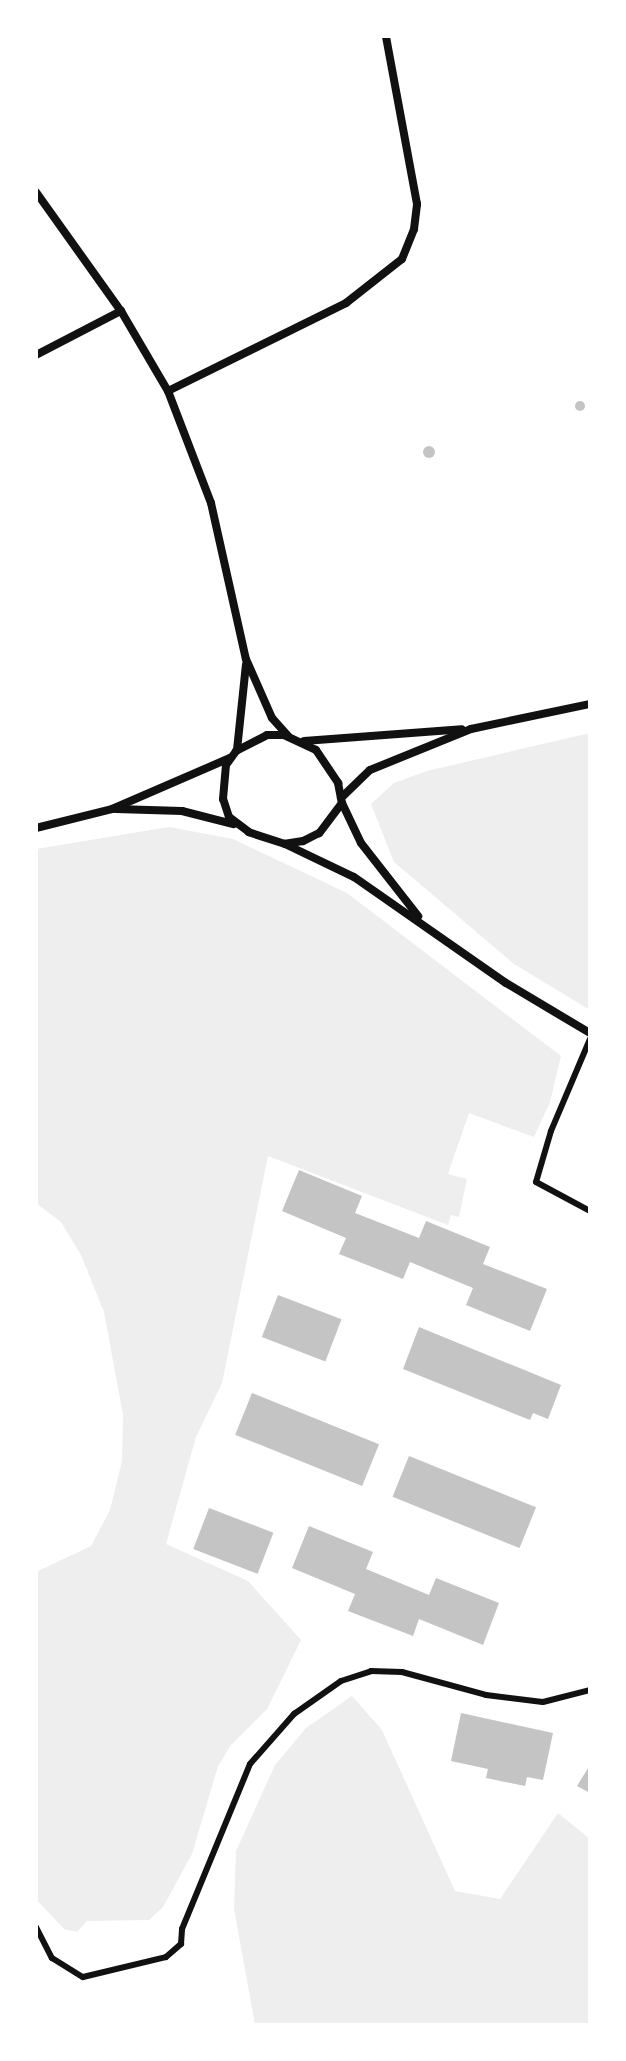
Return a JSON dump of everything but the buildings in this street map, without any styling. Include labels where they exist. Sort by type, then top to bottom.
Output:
[{"type":"street","points":[[168,391],[346,303],[402,259],[414,229],[417,204],[386,36]]},
{"type":"street","points":[[36,192],[121,311],[168,391],[211,503],[246,659],[272,718],[289,737]]},
{"type":"street","points":[[36,355],[121,311]]},
{"type":"street","points":[[242,826],[229,817],[222,782],[235,754],[246,659]]},
{"type":"street","points":[[301,741],[471,729],[590,704]]},
{"type":"street","points":[[285,844],[319,833],[341,800],[370,770],[471,729]]},
{"type":"street","points":[[36,828],[112,809],[235,754],[267,735],[289,737],[301,741],[330,764],[341,800],[361,843],[420,920]]},
{"type":"street","points":[[112,809],[182,811],[242,826],[285,844],[354,877],[420,920],[506,983],[590,1033]]},
{"type":"lane","points":[[590,1039],[551,1131],[536,1182],[590,1211]]},
{"type":"lane","points":[[36,1927],[52,1958],[68,1971],[102,1976],[166,1957],[181,1944],[182,1929],[250,1764],[282,1725],[341,1681],[388,1670],[486,1695],[543,1702],[590,1690]]},
{"type":"shaded area","points":[[590,733],[590,1010],[514,964],[394,862],[371,804],[394,783],[427,771]]},
{"type":"shaded area","points":[[169,827],[233,839],[347,893],[561,1056],[550,1102],[534,1137],[469,1113],[448,1174],[467,1179],[459,1217],[451,1215],[448,1225],[268,1156],[222,1383],[196,1437],[166,1544],[248,1581],[301,1640],[267,1709],[231,1745],[218,1766],[192,1854],[163,1907],[149,1920],[87,1921],[77,1932],[64,1929],[36,1899],[36,1572],[91,1546],[110,1510],[122,1461],[123,1415],[104,1312],[81,1255],[61,1222],[36,1203],[36,849]]},
{"type":"shaded area","points":[[352,1696],[382,1730],[455,1891],[500,1899],[558,1813],[590,1839],[590,2025],[255,2025],[234,1909],[236,1851],[275,1765],[306,1728]]}]
